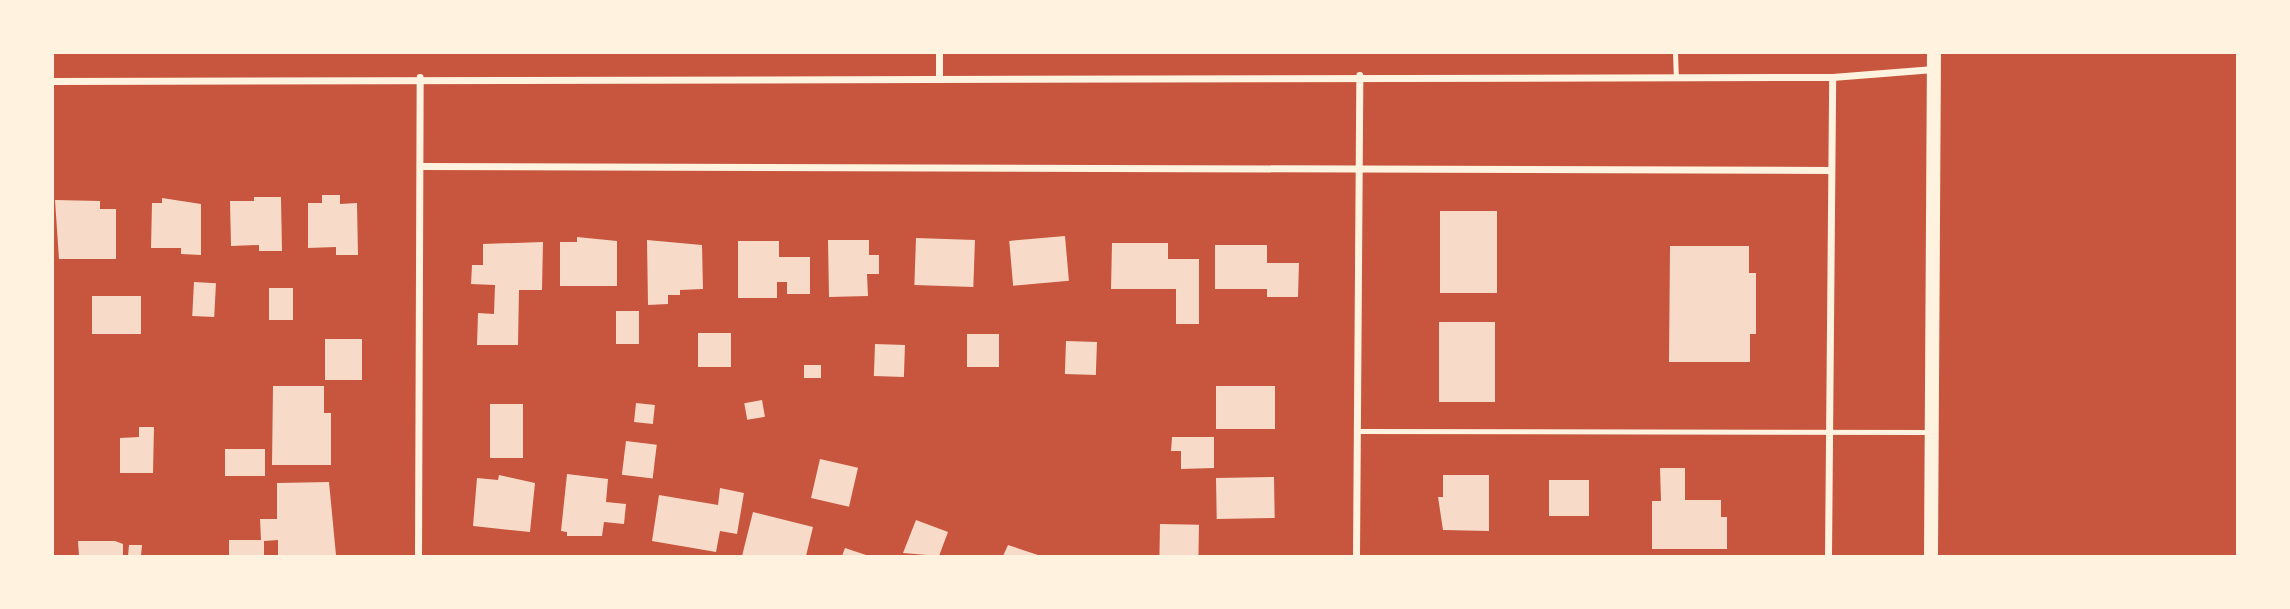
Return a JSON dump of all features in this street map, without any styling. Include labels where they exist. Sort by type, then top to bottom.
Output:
[{"type":"main road","points":[[1931,556],[1934,52]]},
{"type":"street","points":[[939,52],[939,76]]},
{"type":"street","points":[[52,81],[420,77],[1832,77],[1935,69]]},
{"type":"street","points":[[1356,556],[1359,75]]},
{"type":"street","points":[[418,556],[420,77]]},
{"type":"street","points":[[1828,556],[1832,77]]},
{"type":"street","points":[[420,166],[1831,170]]},
{"type":"lane","points":[[1675,52],[1676,76]]},
{"type":"lane","points":[[1356,430],[1828,435],[1932,432]]},
{"type":"building","points":[[322,195],[340,195],[340,204],[357,203],[358,255],[336,255],[336,247],[308,248],[308,203],[322,203]]},
{"type":"building","points":[[254,197],[281,197],[282,251],[259,251],[259,245],[231,246],[230,201],[254,201]]},
{"type":"building","points":[[162,198],[201,204],[201,255],[181,254],[181,248],[151,248],[152,203],[162,203]]},
{"type":"building","points":[[55,200],[100,201],[100,209],[116,209],[116,259],[59,259]]},
{"type":"building","points":[[1440,211],[1497,211],[1497,293],[1440,293]]},
{"type":"building","points":[[1065,236],[1069,281],[1013,286],[1009,241]]},
{"type":"building","points":[[577,237],[617,241],[617,286],[560,286],[560,242],[577,242]]},
{"type":"building","points":[[916,238],[975,240],[973,287],[914,285]]},
{"type":"building","points":[[647,240],[702,245],[703,289],[680,290],[680,295],[668,295],[668,304],[648,305]]},
{"type":"building","points":[[828,240],[869,240],[869,255],[879,255],[879,274],[867,274],[868,296],[829,297]]},
{"type":"building","points":[[738,241],[779,241],[779,257],[810,257],[810,294],[787,294],[787,282],[777,282],[777,298],[738,298]]},
{"type":"building","points":[[543,242],[542,290],[519,290],[518,345],[477,345],[478,313],[494,314],[495,285],[471,284],[472,265],[483,265],[483,244]]},
{"type":"building","points":[[1112,243],[1168,243],[1168,259],[1199,259],[1199,324],[1176,324],[1176,289],[1111,289]]},
{"type":"building","points":[[1215,245],[1267,245],[1267,263],[1299,263],[1298,297],[1267,297],[1267,289],[1215,289]]},
{"type":"building","points":[[1670,246],[1749,246],[1749,273],[1756,273],[1756,334],[1750,334],[1750,362],[1669,362]]},
{"type":"building","points":[[194,282],[216,283],[214,317],[192,316]]},
{"type":"building","points":[[269,288],[293,288],[293,320],[269,320]]},
{"type":"building","points":[[92,296],[141,296],[141,334],[92,334]]},
{"type":"building","points":[[616,311],[639,311],[639,344],[616,344]]},
{"type":"building","points":[[1439,322],[1495,322],[1495,402],[1439,402]]},
{"type":"building","points":[[698,333],[731,333],[731,367],[698,367]]},
{"type":"building","points":[[967,334],[999,334],[999,367],[967,367]]},
{"type":"building","points":[[325,339],[362,339],[362,380],[325,380]]},
{"type":"building","points":[[1066,341],[1097,342],[1096,375],[1065,374]]},
{"type":"building","points":[[875,344],[905,345],[904,377],[874,376]]},
{"type":"building","points":[[804,365],[821,365],[821,378],[804,378]]},
{"type":"building","points":[[273,386],[324,386],[324,413],[331,413],[331,465],[272,465]]},
{"type":"building","points":[[1216,386],[1275,386],[1275,429],[1216,429]]},
{"type":"building","points":[[762,400],[765,417],[747,420],[744,403]]},
{"type":"building","points":[[636,403],[655,405],[653,424],[634,422]]},
{"type":"building","points":[[490,404],[523,404],[523,458],[490,458]]},
{"type":"building","points":[[139,427],[154,427],[153,473],[120,473],[120,438],[139,437]]},
{"type":"building","points":[[1172,437],[1214,437],[1214,468],[1181,469],[1181,451],[1171,451]]},
{"type":"building","points":[[626,441],[657,445],[653,479],[622,475]]},
{"type":"building","points":[[225,449],[265,449],[265,476],[225,476]]},
{"type":"building","points":[[820,459],[858,468],[849,507],[811,498]]},
{"type":"building","points":[[1660,468],[1685,468],[1685,500],[1721,500],[1721,517],[1727,517],[1727,549],[1652,549],[1652,501],[1661,501]]},
{"type":"building","points":[[567,474],[608,479],[606,502],[626,504],[624,524],[604,522],[602,536],[567,536],[567,532],[561,531]]},
{"type":"building","points":[[499,475],[535,483],[530,532],[473,526],[477,478],[498,480]]},
{"type":"building","points":[[1443,475],[1489,475],[1489,531],[1443,530],[1438,497],[1443,497]]},
{"type":"building","points":[[1274,477],[1275,518],[1217,519],[1216,478]]},
{"type":"building","points":[[1549,480],[1589,480],[1589,516],[1549,516]]},
{"type":"building","points":[[329,482],[336,555],[278,555],[278,540],[264,541],[264,556],[229,556],[229,540],[261,540],[260,519],[277,519],[277,483]]},
{"type":"building","points":[[720,488],[744,493],[737,534],[720,531],[716,552],[652,541],[659,495],[718,505]]},
{"type":"building","points":[[753,512],[813,527],[806,556],[742,556]]},
{"type":"building","points":[[916,520],[948,532],[939,556],[903,553]]},
{"type":"building","points":[[1160,524],[1199,525],[1198,556],[1159,556]]},
{"type":"building","points":[[78,541],[115,541],[123,544],[123,556],[79,556]]},
{"type":"building","points":[[129,545],[142,545],[141,556],[128,556]]},
{"type":"building","points":[[1008,545],[1041,556],[1003,556]]},
{"type":"building","points":[[845,548],[869,556],[842,556]]}]
